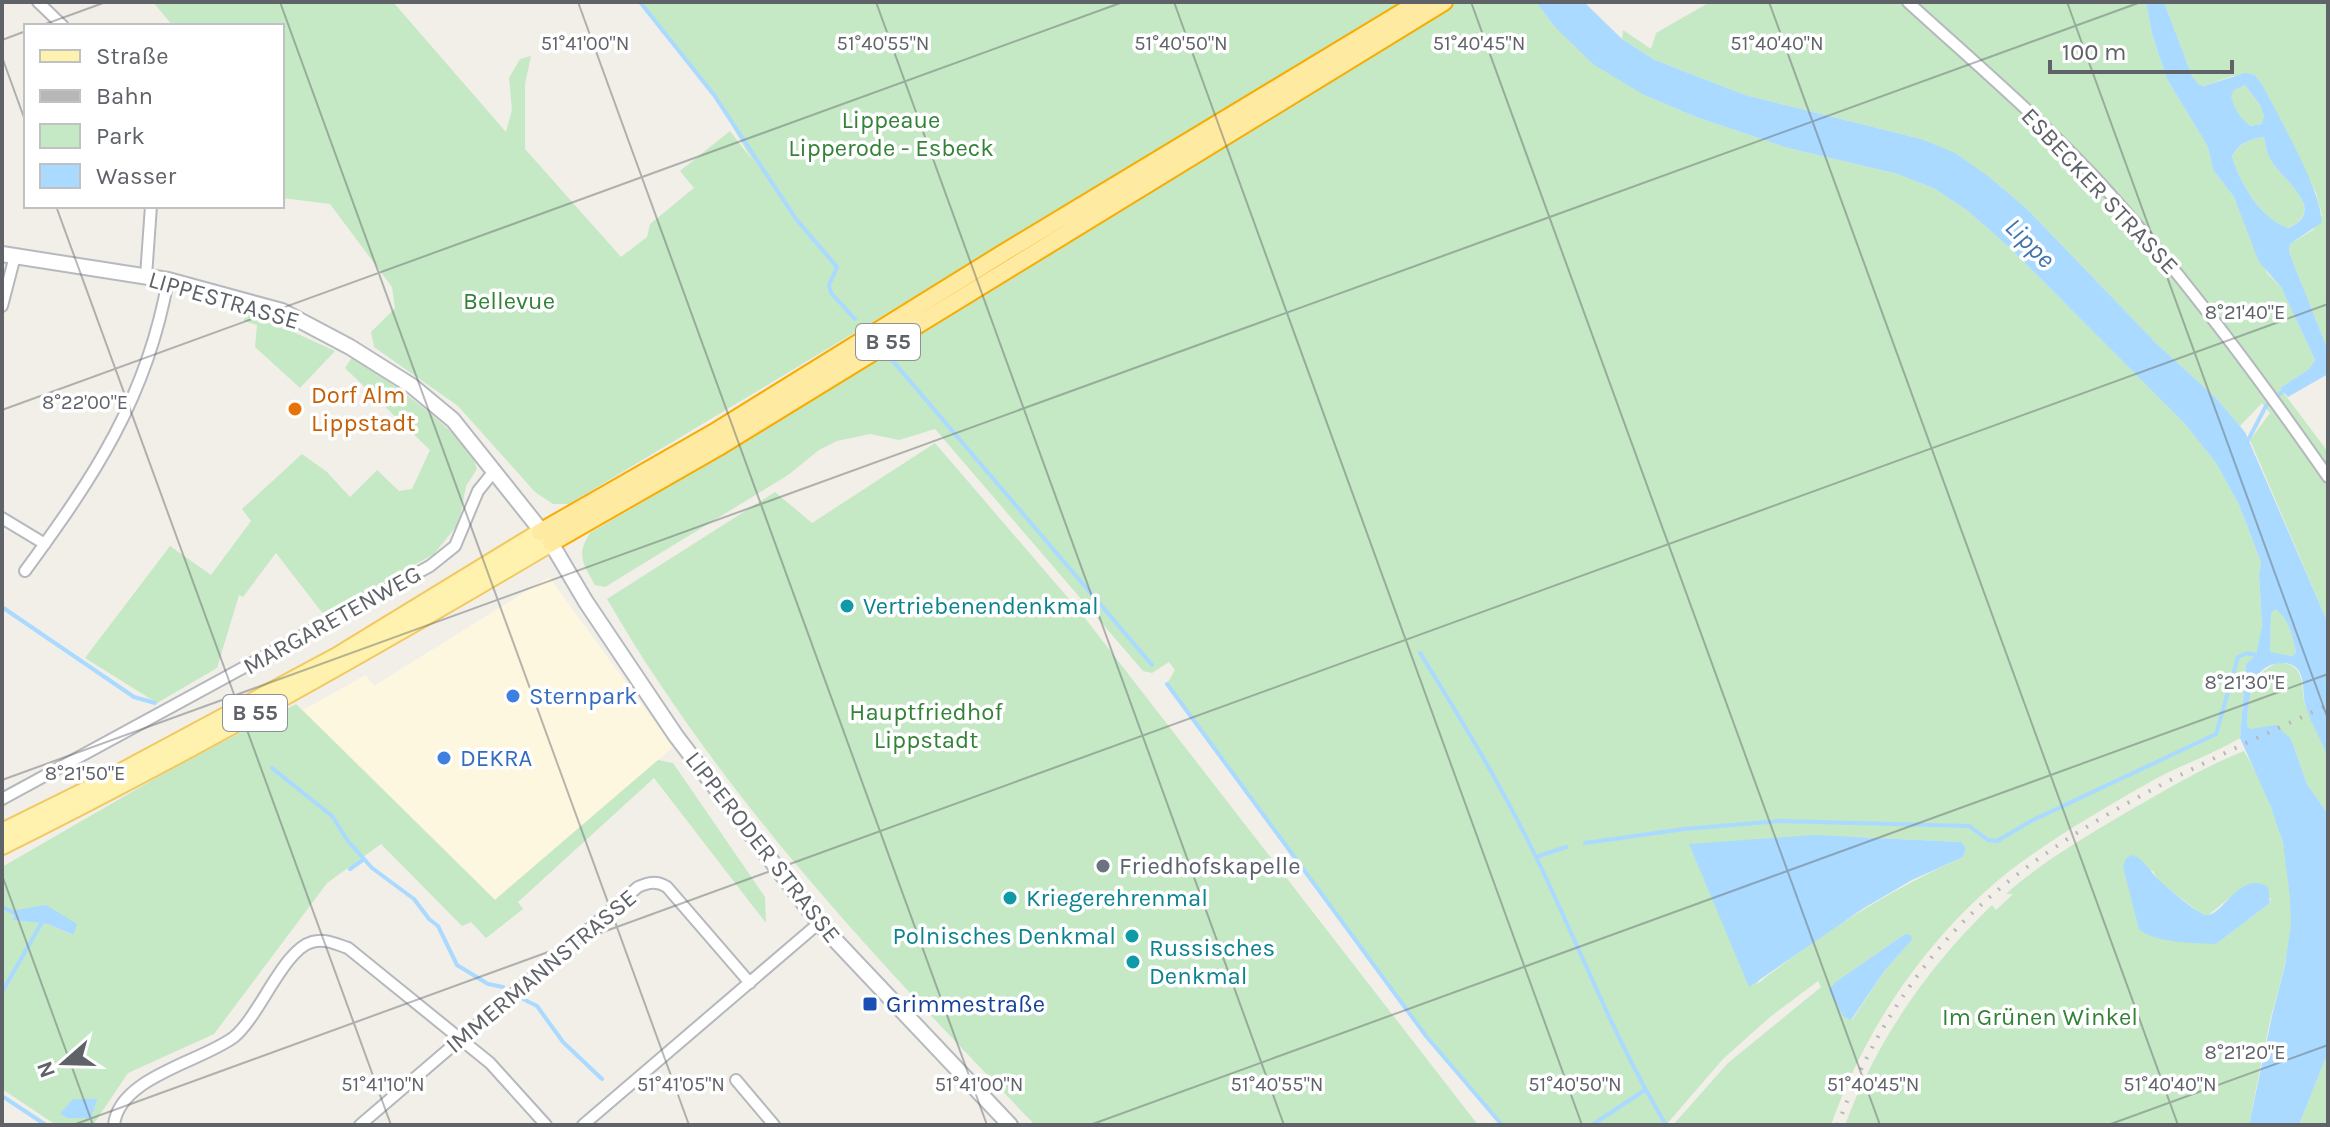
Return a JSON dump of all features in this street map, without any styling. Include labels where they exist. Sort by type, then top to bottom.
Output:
[{"type":"highway","name":"B 55","points":[[1205,140],[1419,2]]},
{"type":"highway","name":"B 55","points":[[545,537],[717,439],[1205,140],[1444,2]]},
{"type":"main road","name":"LIPPESTRASSE","points":[[8,255],[168,280],[282,311],[350,347],[412,386],[453,420],[545,537]]},
{"type":"main road","name":"B 55","points":[[2,832],[93,787],[337,656],[545,537]]},
{"type":"main road","name":"B 55","points":[[2,846],[342,667],[545,537]]},
{"type":"main road","name":"LIPPERODER STRASSE","points":[[545,537],[676,736],[819,923],[1010,1125]]},
{"type":"street","points":[[38,2],[61,24]]},
{"type":"street","name":"ESBECKER STRASSE","points":[[1908,2],[2041,123],[2109,193],[2192,291],[2328,477]]},
{"type":"street","points":[[146,276],[151,208]]},
{"type":"street","points":[[2,306],[8,255]]},
{"type":"street","points":[[25,571],[92,475],[139,384],[156,337],[168,280]]},
{"type":"street","name":"MARGARETENWEG","points":[[2,799],[430,566],[455,546],[478,491],[495,470]]},
{"type":"street","points":[[2,518],[45,544]]},
{"type":"street","name":"IMMERMANNSTRASSE","points":[[360,1125],[646,883],[661,883],[667,887],[750,983]]},
{"type":"street","points":[[583,1125],[819,923]]},
{"type":"street","points":[[114,1125],[117,1110],[144,1081],[221,1047],[243,1030],[288,961],[301,948],[312,942],[330,941],[348,948],[490,1063],[546,1125]]},
{"type":"street","points":[[736,1080],[774,1125]]},
{"type":"shaded area","points":[[549,577],[673,747],[495,899],[303,710],[366,675],[374,686]]},
{"type":"green space","points":[[153,2],[393,2],[506,132],[512,110],[509,78],[520,59],[531,56],[525,84],[525,149],[621,257],[647,237],[650,224],[694,188],[680,171],[730,131],[752,160],[718,102],[639,2],[1401,2],[1189,132],[1204,156],[1455,2],[1536,2],[1554,26],[1644,95],[1696,117],[1788,148],[1898,174],[1935,189],[1968,211],[2011,249],[2185,424],[2216,463],[2239,505],[2261,562],[2262,625],[2256,655],[2246,664],[2240,738],[2157,778],[2083,821],[2029,856],[1982,895],[1927,952],[1904,984],[1862,1052],[1831,1125],[1673,1125],[1728,1063],[1821,987],[1818,981],[1770,1017],[1723,1059],[1666,1125],[1502,1125],[1426,1036],[1167,684],[1175,670],[1169,662],[1152,673],[1143,671],[935,429],[899,440],[870,434],[837,441],[819,450],[788,475],[605,587],[595,585],[583,560],[583,548],[590,533],[771,426],[1138,196],[1122,172],[569,504],[553,504],[535,492],[458,406],[374,347],[371,332],[395,308],[392,287],[330,204],[284,198],[284,24],[171,24]],"holes":[[[1856,837],[1962,842],[1966,849],[1963,857],[1855,915],[1756,985]],[[1905,934],[1912,940],[1885,970],[1852,1020],[1834,983]]]},
{"type":"green space","points":[[1710,2],[2146,2],[2152,34],[2167,79],[2208,147],[2213,170],[2234,197],[2267,273],[2281,287],[2315,360],[2309,369],[2280,388],[2328,452],[2328,623],[2250,440],[2270,413],[2262,403],[2240,426],[2217,399],[2157,344],[2027,209],[1988,176],[1921,139],[1745,95],[1655,60],[1622,39],[1623,30],[1651,49],[1656,33]]},
{"type":"green space","points":[[2164,2],[2328,2],[2328,350],[2289,252],[2290,244],[2313,230],[2322,215],[2316,193],[2255,75],[2233,76],[2204,86],[2198,84],[2192,76]]},
{"type":"green space","points":[[2245,85],[2260,105],[2264,117],[2261,124],[2251,126],[2247,123],[2232,102],[2230,97],[2234,90]]},
{"type":"green space","points":[[2264,137],[2270,159],[2304,205],[2299,221],[2287,228],[2268,216],[2252,198],[2232,156],[2246,142]]},
{"type":"green space","points":[[245,310],[335,351],[300,388],[255,347],[257,325],[244,321]]},
{"type":"green space","points":[[353,356],[443,424],[471,455],[477,469],[466,486],[459,523],[434,554],[324,615],[276,553],[243,597],[239,595],[217,668],[157,703],[85,658],[170,546],[211,575],[251,521],[242,509],[302,454],[327,472],[350,497],[377,470],[399,491],[412,489],[430,450],[345,368]]},
{"type":"green space","name":"Hauptfriedhof Lippstadt","points":[[935,443],[1081,613],[1478,1125],[1035,1125],[860,938],[751,810],[652,672],[607,599],[775,492],[812,523]]},
{"type":"green space","points":[[2275,608],[2284,618],[2291,634],[2296,652],[2292,656],[2270,653],[2271,613]]},
{"type":"green space","points":[[2279,662],[2289,664],[2299,673],[2304,702],[2326,751],[2328,814],[2307,784],[2291,739],[2247,726],[2249,696],[2255,680]]},
{"type":"green space","points":[[296,704],[495,900],[658,760],[673,763],[765,897],[766,923],[654,778],[518,902],[523,909],[486,938],[471,922],[462,926],[381,844],[327,883],[214,1034],[128,1073],[93,1125],[56,1125],[2,1089],[2,867],[175,767]],"holes":[[[16,911],[76,925],[72,935],[48,924],[14,920]]]},
{"type":"green space","name":"Im Grünen Winkel","points":[[2244,751],[2265,791],[2281,835],[2292,904],[2288,950],[2249,1125],[1845,1125],[1872,1064],[1906,1007],[1946,954],[1992,905],[1996,910],[2013,894],[2006,894],[2084,838],[2174,785]],"holes":[[[2123,867],[2153,871],[2158,880],[2207,916],[2232,896],[2271,898],[2270,903],[2216,944],[2131,893]]]},
{"type":"green space","points":[[2328,1052],[2328,1125],[2299,1125]]},
{"type":"water","name":"Lippe","points":[[1536,2],[1584,2],[1622,39],[1655,60],[1745,95],[1921,139],[1955,153],[2027,209],[2157,344],[2217,399],[2245,432],[2328,623],[2328,759],[2306,707],[2301,675],[2292,665],[2283,663],[2263,669],[2253,686],[2247,716],[2247,726],[2252,729],[2276,725],[2291,739],[2307,784],[2328,814],[2328,1052],[2299,1125],[2249,1125],[2285,965],[2291,924],[2290,897],[2283,843],[2271,807],[2240,738],[2246,664],[2256,655],[2262,625],[2261,562],[2239,505],[2216,463],[2185,424],[2011,249],[1968,211],[1935,189],[1898,174],[1788,148],[1696,117],[1644,95],[1593,64],[1554,26]],"holes":[[[2275,609],[2293,640],[2296,652],[2292,656],[2270,652],[2271,613]]]},
{"type":"water","points":[[2146,2],[2164,2],[2192,76],[2198,84],[2204,86],[2245,73],[2255,75],[2288,134],[2316,195],[2321,223],[2290,244],[2289,252],[2328,350],[2328,374],[2288,397],[2280,388],[2309,369],[2315,360],[2281,287],[2259,262],[2234,197],[2213,170],[2208,147],[2167,79],[2152,34]],"holes":[[[2245,85],[2260,105],[2264,117],[2261,124],[2251,126],[2240,117],[2234,105],[2231,96],[2234,90]],[[2264,137],[2270,159],[2304,205],[2299,221],[2288,228],[2269,216],[2252,198],[2232,156],[2245,142]]]},
{"type":"water","points":[[1814,835],[1962,842],[1966,849],[1963,857],[1912,880],[1864,908],[1749,987],[1689,844]]},
{"type":"water","points":[[2133,855],[2175,894],[2205,915],[2212,914],[2248,884],[2258,883],[2268,887],[2270,903],[2216,944],[2154,937],[2139,929],[2123,867],[2126,858]]},
{"type":"water","points":[[46,905],[77,924],[73,935],[48,924],[13,920],[16,910]]},
{"type":"water","points":[[1905,934],[1911,935],[1912,940],[1885,970],[1851,1020],[1844,1017],[1829,991],[1834,983]]},
{"type":"water","points":[[73,1099],[97,1099],[91,1118],[68,1118],[60,1114]]},
{"type":"waterway","points":[[640,2],[714,95],[796,219],[837,267],[829,285],[831,293],[855,319]]},
{"type":"waterway","points":[[892,360],[1152,665]]},
{"type":"waterway","points":[[2247,442],[2266,406],[2282,392]]},
{"type":"waterway","points":[[2,607],[134,697],[155,703]]},
{"type":"waterway","points":[[1420,653],[1522,829],[1613,1026],[1666,1125]]},
{"type":"waterway","points":[[1585,843],[1684,829],[1780,821],[1969,826],[1988,840],[1997,841],[2031,821],[2216,734],[2238,657],[2247,653],[2256,655]]},
{"type":"waterway","points":[[1167,684],[1426,1036],[1502,1125]]},
{"type":"waterway","points":[[272,768],[332,816],[348,841],[372,868],[414,899],[438,926],[457,965],[488,984],[503,987]]},
{"type":"waterway","points":[[1536,857],[1566,847]]},
{"type":"waterway","points":[[350,869],[364,859]]},
{"type":"waterway","points":[[2,907],[17,914]]},
{"type":"waterway","points":[[2,992],[42,922]]},
{"type":"waterway","points":[[523,999],[537,1006],[563,1042],[602,1079]]},
{"type":"waterway","points":[[1592,1125],[1645,1090]]},
{"type":"waterway","points":[[2,1096],[46,1125]]},
{"type":"railway","points":[[1838,1125],[1871,1050],[1898,1003],[1930,959],[1986,900],[2076,833],[2126,804],[2228,751],[2328,705]]},
{"type":"place","name":"Dorf Alm Lippstadt","points":[[295,409]]},
{"type":"place","name":"Vertriebenendenkmal","points":[[847,606]]},
{"type":"place","name":"Sternpark","points":[[513,696]]},
{"type":"place","name":"DEKRA","points":[[444,758]]},
{"type":"place","name":"Friedhofskapelle","points":[[1103,866]]},
{"type":"place","name":"Kriegerehrenmal","points":[[1010,898]]},
{"type":"place","name":"Polnisches Denkmal","points":[[1132,936]]},
{"type":"place","name":"Russisches Denkmal","points":[[1133,962]]},
{"type":"place","name":"Grimmestraße","points":[[870,1004]]},
{"type":"park label","name":"Lippeaue Lipperode - Esbeck","points":[[891,134]]},
{"type":"park label","name":"Bellevue","points":[[509,301]]}]
